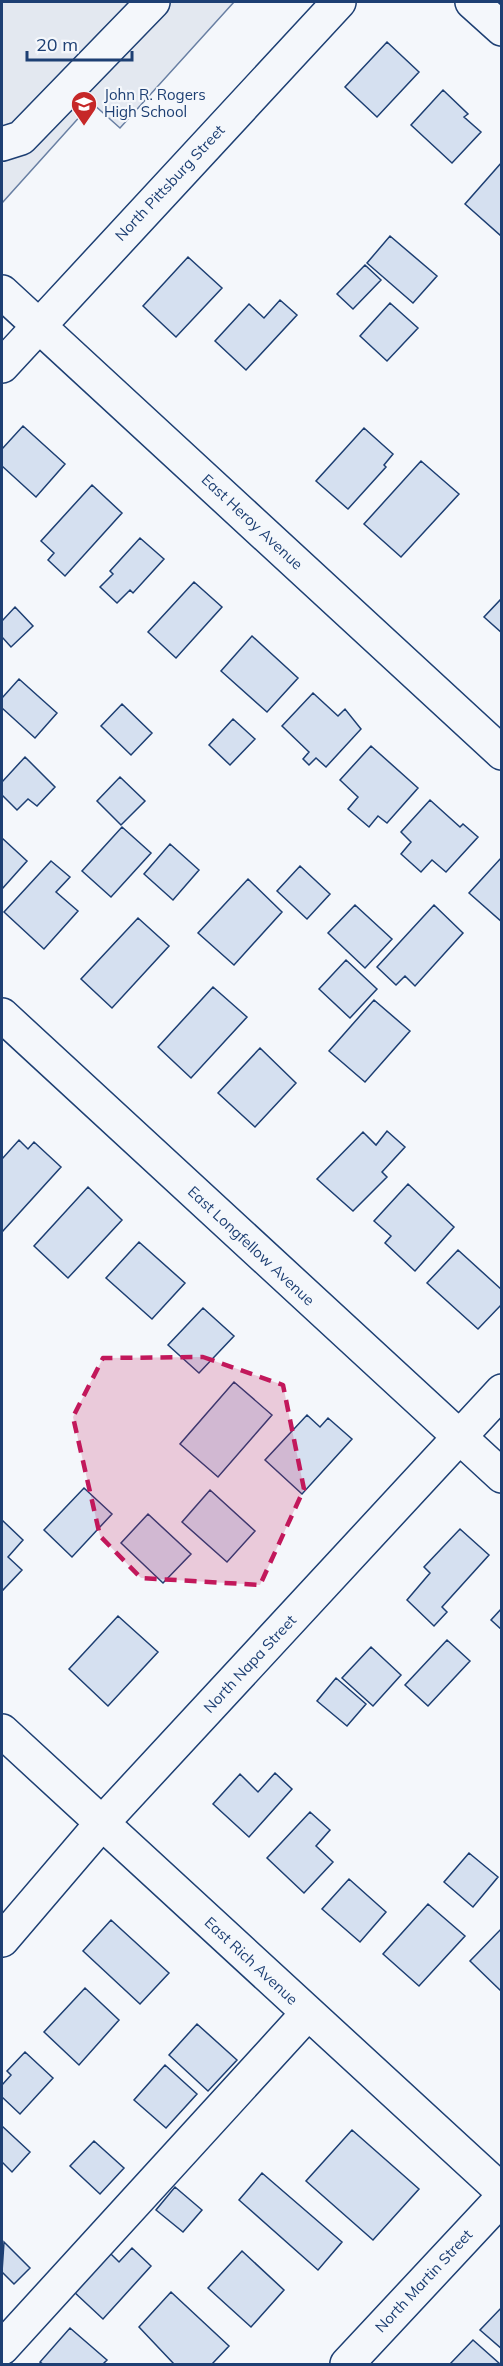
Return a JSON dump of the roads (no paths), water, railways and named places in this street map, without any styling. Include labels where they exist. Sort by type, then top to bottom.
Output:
[{"type":"street","points":[[2,144],[21,138],[153,2]]},
{"type":"street","name":"North Pittsburg Street","points":[[2,366],[339,2]]},
{"type":"street","points":[[472,2],[501,29]]},
{"type":"street","name":"East Heroy Avenue","points":[[2,292],[501,753]]},
{"type":"street","name":"East Longfellow Avenue","points":[[2,1015],[501,1476]]},
{"type":"street","name":"North Napa Street","points":[[2,1940],[102,1823],[501,1391]]},
{"type":"street","name":"East Rich Avenue","points":[[2,1731],[501,2191]]},
{"type":"street","points":[[2,2348],[308,2013]]},
{"type":"street","name":"North Martin Street","points":[[347,2364],[501,2198]]},
{"type":"place","name":"John R. Rogers High School","points":[[84,127]]}]
